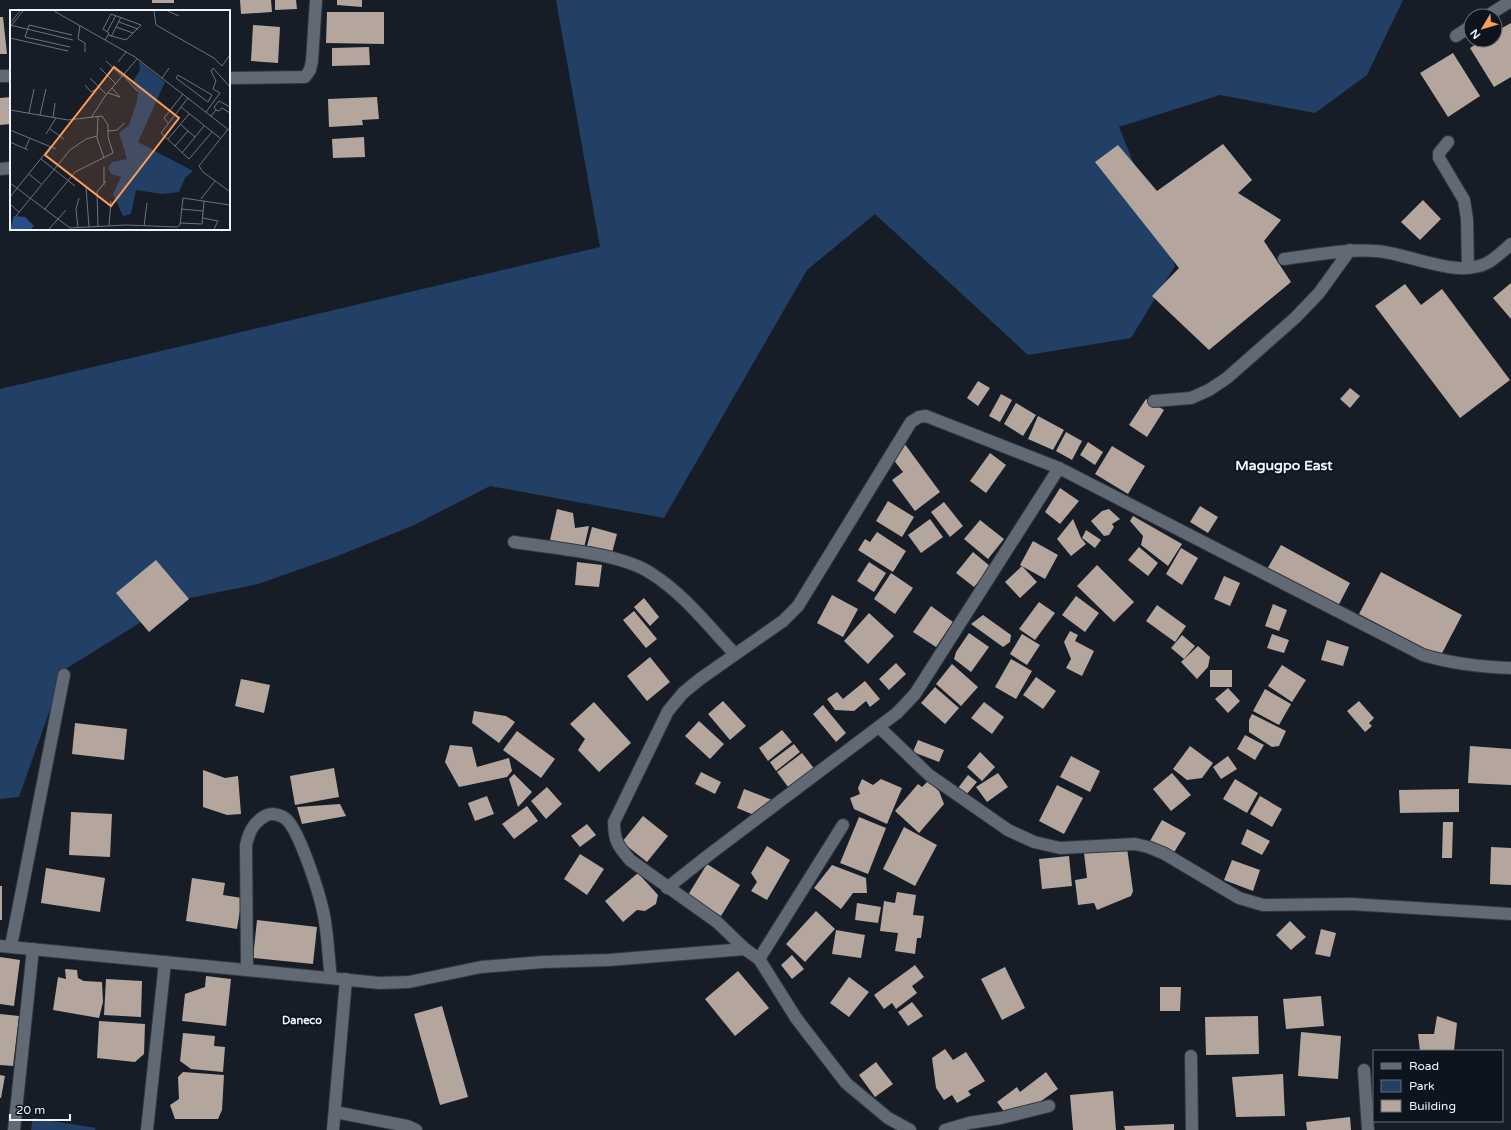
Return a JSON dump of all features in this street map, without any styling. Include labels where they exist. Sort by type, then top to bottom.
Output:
[{"type":"street","points":[[230,78],[305,77],[310,70],[312,61],[316,0]]},
{"type":"street","points":[[1500,8],[1511,1]]},
{"type":"street","points":[[1456,36],[1463,31]]},
{"type":"street","points":[[1448,142],[1439,153],[1442,165],[1464,200],[1467,219],[1468,268]]},
{"type":"street","points":[[0,169],[10,168]]},
{"type":"street","points":[[1284,259],[1350,250],[1384,252],[1446,267],[1468,268],[1486,263],[1511,244]]},
{"type":"street","points":[[1154,401],[1177,401],[1191,398],[1209,390],[1227,378],[1295,318],[1320,293],[1350,250]]},
{"type":"street","points":[[910,1130],[888,1118],[846,1083],[796,1018],[759,959],[717,922],[667,888],[630,860],[619,848],[614,838],[614,822],[668,711],[683,693],[700,679],[784,621],[798,606],[910,422],[919,416],[926,416],[1059,468],[1423,655],[1446,662],[1472,667],[1511,668]]},
{"type":"street","points":[[667,888],[716,849],[897,713],[915,694],[1059,468]]},
{"type":"street","points":[[514,542],[622,560],[651,573],[674,590],[735,654]]},
{"type":"street","points":[[64,675],[5,946],[380,983],[409,982],[481,967],[543,962],[610,960],[745,948]]},
{"type":"street","points":[[879,727],[930,775],[1008,830],[1034,842],[1060,848],[1135,844],[1148,847],[1165,854],[1239,898],[1262,905],[1352,904],[1511,914]]},
{"type":"street","points":[[246,970],[246,845],[249,832],[257,821],[268,814],[277,814],[287,820],[297,836],[313,877],[323,911],[331,978]]},
{"type":"street","points":[[759,959],[843,825]]},
{"type":"street","points":[[14,1130],[33,949]]},
{"type":"street","points":[[147,1130],[165,962]]},
{"type":"street","points":[[333,1130],[346,979]]},
{"type":"street","points":[[1191,1056],[1192,1130]]},
{"type":"street","points":[[1364,1070],[1368,1130]]},
{"type":"street","points":[[945,1130],[969,1123],[1001,1118],[1049,1106]]},
{"type":"street","points":[[335,1112],[407,1126],[416,1130]]},
{"type":"green space","points":[[556,0],[1403,0],[1367,75],[1315,113],[1220,95],[1119,127],[1175,266],[1131,338],[1028,355],[875,214],[807,270],[664,518],[490,486],[412,526],[335,557],[258,584],[175,601],[64,670],[19,797],[0,799],[0,389],[600,247]]},
{"type":"green space","points":[[33,1118],[96,1128],[95,1130],[31,1130]]},
{"type":"building","points":[[152,0],[174,0],[174,3],[152,3]]},
{"type":"building","points":[[240,0],[271,0],[272,12],[241,14]]},
{"type":"building","points":[[275,0],[296,0],[297,9],[275,10]]},
{"type":"building","points":[[337,0],[362,0],[362,7],[337,5]]},
{"type":"building","points":[[327,12],[384,12],[384,44],[326,43]]},
{"type":"building","points":[[0,17],[3,17],[7,54],[0,54]]},
{"type":"building","points":[[1511,23],[1511,77],[1494,87],[1470,48],[1503,48],[1503,28]]},
{"type":"building","points":[[253,25],[280,27],[278,63],[251,61]]},
{"type":"building","points":[[369,47],[370,65],[332,66],[332,48]]},
{"type":"building","points":[[1453,53],[1480,96],[1448,117],[1420,73]]},
{"type":"building","points":[[10,97],[10,124],[0,125],[0,98]]},
{"type":"building","points":[[377,97],[379,119],[362,120],[363,125],[329,127],[328,99]]},
{"type":"building","points":[[364,137],[365,157],[333,158],[332,139]]},
{"type":"building","points":[[1223,144],[1252,180],[1238,193],[1281,220],[1264,241],[1291,282],[1209,350],[1152,296],[1179,268],[1095,162],[1118,145],[1157,191]]},
{"type":"building","points":[[1423,200],[1441,219],[1420,240],[1401,222]]},
{"type":"building","points":[[1511,283],[1511,319],[1493,298]]},
{"type":"building","points":[[1405,284],[1421,305],[1442,289],[1510,380],[1460,418],[1375,306]]},
{"type":"building","points":[[978,381],[990,388],[978,406],[967,398]]},
{"type":"building","points":[[1350,388],[1360,396],[1350,408],[1340,399]]},
{"type":"building","points":[[1001,394],[1012,400],[1000,422],[989,416]]},
{"type":"building","points":[[1146,399],[1164,410],[1147,437],[1129,425]]},
{"type":"building","points":[[1016,403],[1036,415],[1023,436],[1004,424]]},
{"type":"building","points":[[1038,416],[1064,430],[1053,450],[1028,439]]},
{"type":"building","points":[[1066,432],[1082,441],[1072,460],[1056,451]]},
{"type":"building","points":[[1088,442],[1103,452],[1095,465],[1080,455]]},
{"type":"building","points":[[904,443],[940,492],[915,511],[892,480],[903,472],[892,458]]},
{"type":"building","points":[[1112,446],[1145,466],[1128,494],[1095,474]]},
{"type":"building","points":[[990,453],[1006,465],[986,493],[970,481]]},
{"type":"building","points":[[1060,488],[1079,501],[1060,524],[1045,512]]},
{"type":"building","points":[[888,501],[914,517],[902,537],[876,521]]},
{"type":"building","points":[[944,502],[963,526],[950,537],[931,512]]},
{"type":"building","points":[[1200,506],[1218,517],[1208,533],[1190,522]]},
{"type":"building","points":[[557,509],[573,513],[575,528],[589,526],[584,548],[550,540]]},
{"type":"building","points":[[1109,509],[1120,519],[1112,524],[1114,527],[1109,535],[1104,536],[1091,521],[1102,511]]},
{"type":"building","points":[[1133,516],[1182,544],[1168,566],[1141,545],[1143,536],[1130,521]]},
{"type":"building","points":[[930,519],[943,537],[921,553],[908,535]]},
{"type":"building","points":[[1073,519],[1081,538],[1086,544],[1071,556],[1057,539]]},
{"type":"building","points":[[980,520],[1004,539],[988,559],[964,539]]},
{"type":"building","points":[[592,527],[617,534],[612,553],[587,546]]},
{"type":"building","points":[[1086,530],[1101,540],[1095,548],[1082,538]]},
{"type":"building","points":[[877,532],[906,551],[893,572],[858,550],[865,539],[870,542]]},
{"type":"building","points":[[1033,541],[1058,555],[1045,579],[1020,565]]},
{"type":"building","points":[[1281,545],[1350,583],[1336,610],[1266,571]]},
{"type":"building","points":[[1139,547],[1158,563],[1148,576],[1128,560]]},
{"type":"building","points":[[1181,548],[1198,558],[1182,585],[1166,574]]},
{"type":"building","points":[[973,552],[991,567],[974,587],[956,573]]},
{"type":"building","points":[[156,560],[189,599],[149,632],[116,593]]},
{"type":"building","points":[[577,562],[602,565],[599,587],[575,585]]},
{"type":"building","points":[[869,562],[886,573],[874,592],[857,581]]},
{"type":"building","points":[[1097,565],[1134,602],[1114,622],[1077,586]]},
{"type":"building","points":[[1022,566],[1037,582],[1020,598],[1005,582]]},
{"type":"building","points":[[1381,572],[1462,615],[1440,657],[1359,614]]},
{"type":"building","points":[[891,573],[913,588],[895,614],[874,599]]},
{"type":"building","points":[[1224,576],[1240,583],[1230,606],[1214,599]]},
{"type":"building","points":[[832,595],[858,609],[843,637],[817,623]]},
{"type":"building","points":[[1076,596],[1099,613],[1085,632],[1062,615]]},
{"type":"building","points":[[644,598],[659,617],[650,626],[634,607]]},
{"type":"building","points":[[1039,602],[1055,613],[1035,640],[1019,629]]},
{"type":"building","points":[[1273,604],[1287,610],[1279,631],[1265,626]]},
{"type":"building","points":[[1157,605],[1186,626],[1175,642],[1146,621]]},
{"type":"building","points":[[931,606],[953,622],[936,647],[913,632]]},
{"type":"building","points":[[634,611],[657,639],[646,648],[623,620]]},
{"type":"building","points":[[869,613],[894,636],[868,664],[844,641]]},
{"type":"building","points":[[983,615],[1011,635],[1010,642],[1003,647],[971,624]]},
{"type":"building","points":[[1070,631],[1078,635],[1075,641],[1094,651],[1082,676],[1066,668],[1071,659],[1064,642]]},
{"type":"building","points":[[969,633],[989,647],[971,672],[954,659],[956,652]]},
{"type":"building","points":[[1022,634],[1040,645],[1027,665],[1010,654]]},
{"type":"building","points":[[1272,634],[1289,640],[1284,653],[1267,648]]},
{"type":"building","points":[[1182,635],[1195,646],[1184,659],[1171,648]]},
{"type":"building","points":[[1327,640],[1349,647],[1343,666],[1321,660]]},
{"type":"building","points":[[1198,646],[1210,657],[1208,667],[1197,679],[1181,662]]},
{"type":"building","points":[[650,657],[670,682],[647,701],[627,676]]},
{"type":"building","points":[[1011,659],[1032,671],[1016,699],[995,687]]},
{"type":"building","points":[[896,663],[906,674],[889,690],[879,679]]},
{"type":"building","points":[[952,664],[978,687],[961,706],[936,684]]},
{"type":"building","points":[[1282,665],[1306,680],[1292,702],[1268,686]]},
{"type":"building","points":[[1210,670],[1232,670],[1232,687],[1210,687]]},
{"type":"building","points":[[1036,677],[1056,691],[1043,709],[1023,695]]},
{"type":"building","points":[[241,679],[270,685],[264,713],[235,706]]},
{"type":"building","points":[[865,681],[880,699],[870,707],[866,701],[854,711],[835,710],[827,699],[837,692],[843,699]]},
{"type":"building","points":[[935,687],[959,708],[945,724],[921,703]]},
{"type":"building","points":[[1228,688],[1240,701],[1228,713],[1215,699]]},
{"type":"building","points":[[1265,689],[1291,704],[1279,725],[1253,711]]},
{"type":"building","points":[[723,701],[746,726],[730,740],[708,714]]},
{"type":"building","points":[[1359,701],[1374,718],[1369,723],[1372,726],[1365,732],[1347,711]]},
{"type":"building","points":[[594,702],[631,743],[599,772],[578,750],[585,739],[570,724]]},
{"type":"building","points":[[984,702],[1004,717],[992,734],[971,718]]},
{"type":"building","points":[[823,705],[846,733],[836,742],[813,714]]},
{"type":"building","points":[[474,711],[506,716],[515,722],[499,743],[472,723]]},
{"type":"building","points":[[1252,714],[1286,731],[1279,746],[1272,747],[1249,732],[1249,720]]},
{"type":"building","points":[[699,721],[724,744],[710,759],[685,736]]},
{"type":"building","points":[[75,723],[127,729],[124,760],[72,754]]},
{"type":"building","points":[[782,730],[792,742],[768,761],[759,748]]},
{"type":"building","points":[[517,731],[555,759],[541,778],[503,750]]},
{"type":"building","points":[[1245,735],[1264,745],[1255,760],[1237,749]]},
{"type":"building","points":[[918,740],[944,750],[939,762],[913,752]]},
{"type":"building","points":[[794,744],[800,752],[776,771],[770,762]]},
{"type":"building","points":[[450,745],[472,747],[477,767],[509,758],[512,771],[507,777],[459,787],[445,762]]},
{"type":"building","points":[[1190,746],[1213,763],[1202,778],[1187,780],[1173,769]]},
{"type":"building","points":[[1470,746],[1511,749],[1511,785],[1468,783]]},
{"type":"building","points":[[980,752],[995,767],[982,781],[967,767]]},
{"type":"building","points":[[802,753],[816,771],[791,791],[777,772]]},
{"type":"building","points":[[1071,756],[1100,771],[1090,792],[1060,777]]},
{"type":"building","points":[[1228,756],[1237,769],[1221,779],[1213,767]]},
{"type":"building","points":[[334,768],[339,797],[295,805],[290,776]]},
{"type":"building","points":[[203,770],[225,778],[238,776],[241,814],[227,815],[203,807]]},
{"type":"building","points":[[701,772],[721,782],[715,794],[695,784]]},
{"type":"building","points":[[998,773],[1008,787],[987,802],[976,787]]},
{"type":"building","points":[[1172,773],[1191,795],[1171,811],[1153,789]]},
{"type":"building","points":[[514,774],[532,792],[518,807],[509,779]]},
{"type":"building","points":[[968,775],[977,782],[966,795],[958,788]]},
{"type":"building","points":[[862,779],[873,785],[881,779],[902,788],[887,824],[854,809],[850,798],[860,794],[858,788]]},
{"type":"building","points":[[1235,779],[1258,793],[1247,813],[1223,799]]},
{"type":"building","points":[[928,781],[939,791],[944,804],[919,833],[895,811],[918,784],[922,787]]},
{"type":"building","points":[[1057,785],[1083,798],[1064,834],[1039,821]]},
{"type":"building","points":[[547,787],[562,804],[546,819],[531,801]]},
{"type":"building","points":[[744,789],[772,800],[754,815],[737,808]]},
{"type":"building","points":[[1459,789],[1459,812],[1400,813],[1399,790]]},
{"type":"building","points":[[487,796],[494,814],[475,821],[468,803]]},
{"type":"building","points":[[1260,796],[1282,809],[1272,827],[1250,814]]},
{"type":"building","points":[[340,804],[346,816],[302,824],[297,807]]},
{"type":"building","points":[[527,806],[538,821],[514,839],[502,824]]},
{"type":"building","points":[[71,812],[112,814],[110,857],[69,855]]},
{"type":"building","points":[[643,816],[668,836],[647,862],[622,842]]},
{"type":"building","points":[[859,817],[886,828],[868,874],[840,863]]},
{"type":"building","points":[[1162,820],[1186,833],[1173,854],[1150,841]]},
{"type":"building","points":[[1443,822],[1453,822],[1452,858],[1442,858]]},
{"type":"building","points":[[587,824],[596,835],[580,847],[571,836]]},
{"type":"building","points":[[904,827],[937,845],[915,886],[883,869]]},
{"type":"building","points":[[1247,829],[1270,841],[1262,855],[1241,844]]},
{"type":"building","points":[[767,846],[790,860],[767,900],[751,891],[757,882],[751,873]]},
{"type":"building","points":[[1491,847],[1511,848],[1511,885],[1490,884]]},
{"type":"building","points":[[1127,848],[1133,891],[1131,896],[1097,910],[1094,903],[1078,905],[1075,880],[1087,878],[1084,853]]},
{"type":"building","points":[[580,854],[604,869],[587,895],[564,879]]},
{"type":"building","points":[[1069,856],[1072,886],[1042,889],[1039,859]]},
{"type":"building","points":[[1232,860],[1260,870],[1253,891],[1224,880]]},
{"type":"building","points":[[707,864],[740,885],[721,916],[688,895]]},
{"type":"building","points":[[832,865],[866,878],[867,893],[853,893],[841,909],[814,888]]},
{"type":"building","points":[[46,868],[105,878],[100,912],[41,903]]},
{"type":"building","points":[[638,873],[658,895],[656,904],[645,911],[637,910],[623,922],[605,901]]},
{"type":"building","points":[[192,878],[225,883],[223,895],[242,898],[237,929],[186,921]]},
{"type":"building","points":[[0,886],[2,886],[2,920],[0,920]]},
{"type":"building","points":[[897,892],[916,895],[913,915],[924,916],[921,938],[917,938],[915,954],[895,951],[898,933],[880,931],[884,901],[895,903]]},
{"type":"building","points":[[857,903],[881,907],[878,923],[855,920]]},
{"type":"building","points":[[816,911],[835,929],[805,962],[786,944]]},
{"type":"building","points":[[257,920],[317,927],[313,964],[253,958]]},
{"type":"building","points":[[1290,921],[1306,937],[1291,950],[1276,935]]},
{"type":"building","points":[[1321,929],[1336,933],[1330,957],[1315,954]]},
{"type":"building","points":[[836,930],[865,935],[861,958],[832,954]]},
{"type":"building","points":[[792,955],[804,969],[792,979],[781,965]]},
{"type":"building","points":[[0,957],[20,960],[14,1006],[0,1004]]},
{"type":"building","points":[[915,965],[924,977],[912,986],[917,993],[896,1009],[892,1003],[884,1009],[874,995]]},
{"type":"building","points":[[1005,967],[1025,1008],[1002,1020],[981,979]]},
{"type":"building","points":[[65,969],[77,970],[78,978],[84,981],[102,982],[103,1002],[99,1018],[53,1010],[58,977],[66,979]]},
{"type":"building","points":[[738,971],[769,1008],[735,1036],[705,999]]},
{"type":"building","points":[[206,976],[231,979],[226,1026],[182,1021],[185,994],[205,987]]},
{"type":"building","points":[[849,977],[869,992],[849,1017],[830,1003]]},
{"type":"building","points":[[106,979],[142,981],[141,1017],[104,1015]]},
{"type":"building","points":[[1160,987],[1181,987],[1180,1011],[1160,1011]]},
{"type":"building","points":[[1321,996],[1324,1026],[1286,1029],[1283,999]]},
{"type":"building","points":[[912,1002],[923,1016],[908,1026],[898,1012]]},
{"type":"building","points":[[442,1006],[468,1097],[440,1105],[414,1014]]},
{"type":"building","points":[[0,1014],[19,1016],[13,1066],[0,1065]]},
{"type":"building","points":[[1258,1016],[1259,1054],[1206,1055],[1205,1017]]},
{"type":"building","points":[[1437,1016],[1457,1023],[1454,1050],[1420,1050],[1418,1034],[1434,1034]]},
{"type":"building","points":[[99,1021],[145,1024],[144,1054],[135,1062],[97,1058]]},
{"type":"building","points":[[1301,1032],[1341,1036],[1338,1079],[1298,1076]]},
{"type":"building","points":[[183,1033],[215,1036],[214,1046],[225,1047],[223,1072],[191,1069],[180,1061]]},
{"type":"building","points":[[945,1049],[953,1060],[966,1052],[985,1081],[968,1091],[971,1095],[957,1103],[952,1095],[944,1100],[936,1088],[932,1058]]},
{"type":"building","points":[[876,1062],[893,1084],[875,1097],[859,1075]]},
{"type":"building","points":[[183,1072],[224,1075],[222,1110],[218,1119],[175,1119],[170,1105],[179,1099],[178,1077]]},
{"type":"building","points":[[1046,1072],[1058,1089],[1030,1109],[1025,1105],[1006,1114],[997,1102],[1017,1087],[1020,1092]]},
{"type":"building","points":[[1283,1074],[1285,1116],[1236,1117],[1232,1077]]},
{"type":"building","points":[[0,1075],[5,1076],[1,1098],[0,1098]]},
{"type":"building","points":[[1113,1091],[1116,1130],[1073,1130],[1070,1095]]},
{"type":"building","points":[[1350,1117],[1351,1130],[1307,1130],[1306,1122]]},
{"type":"building","points":[[1174,1124],[1174,1130],[1125,1130],[1124,1126]]},
{"type":"district","name":"Magugpo East","points":[[1284,465]]},
{"type":"district","name":"Daneco","points":[[302,1020]]}]
